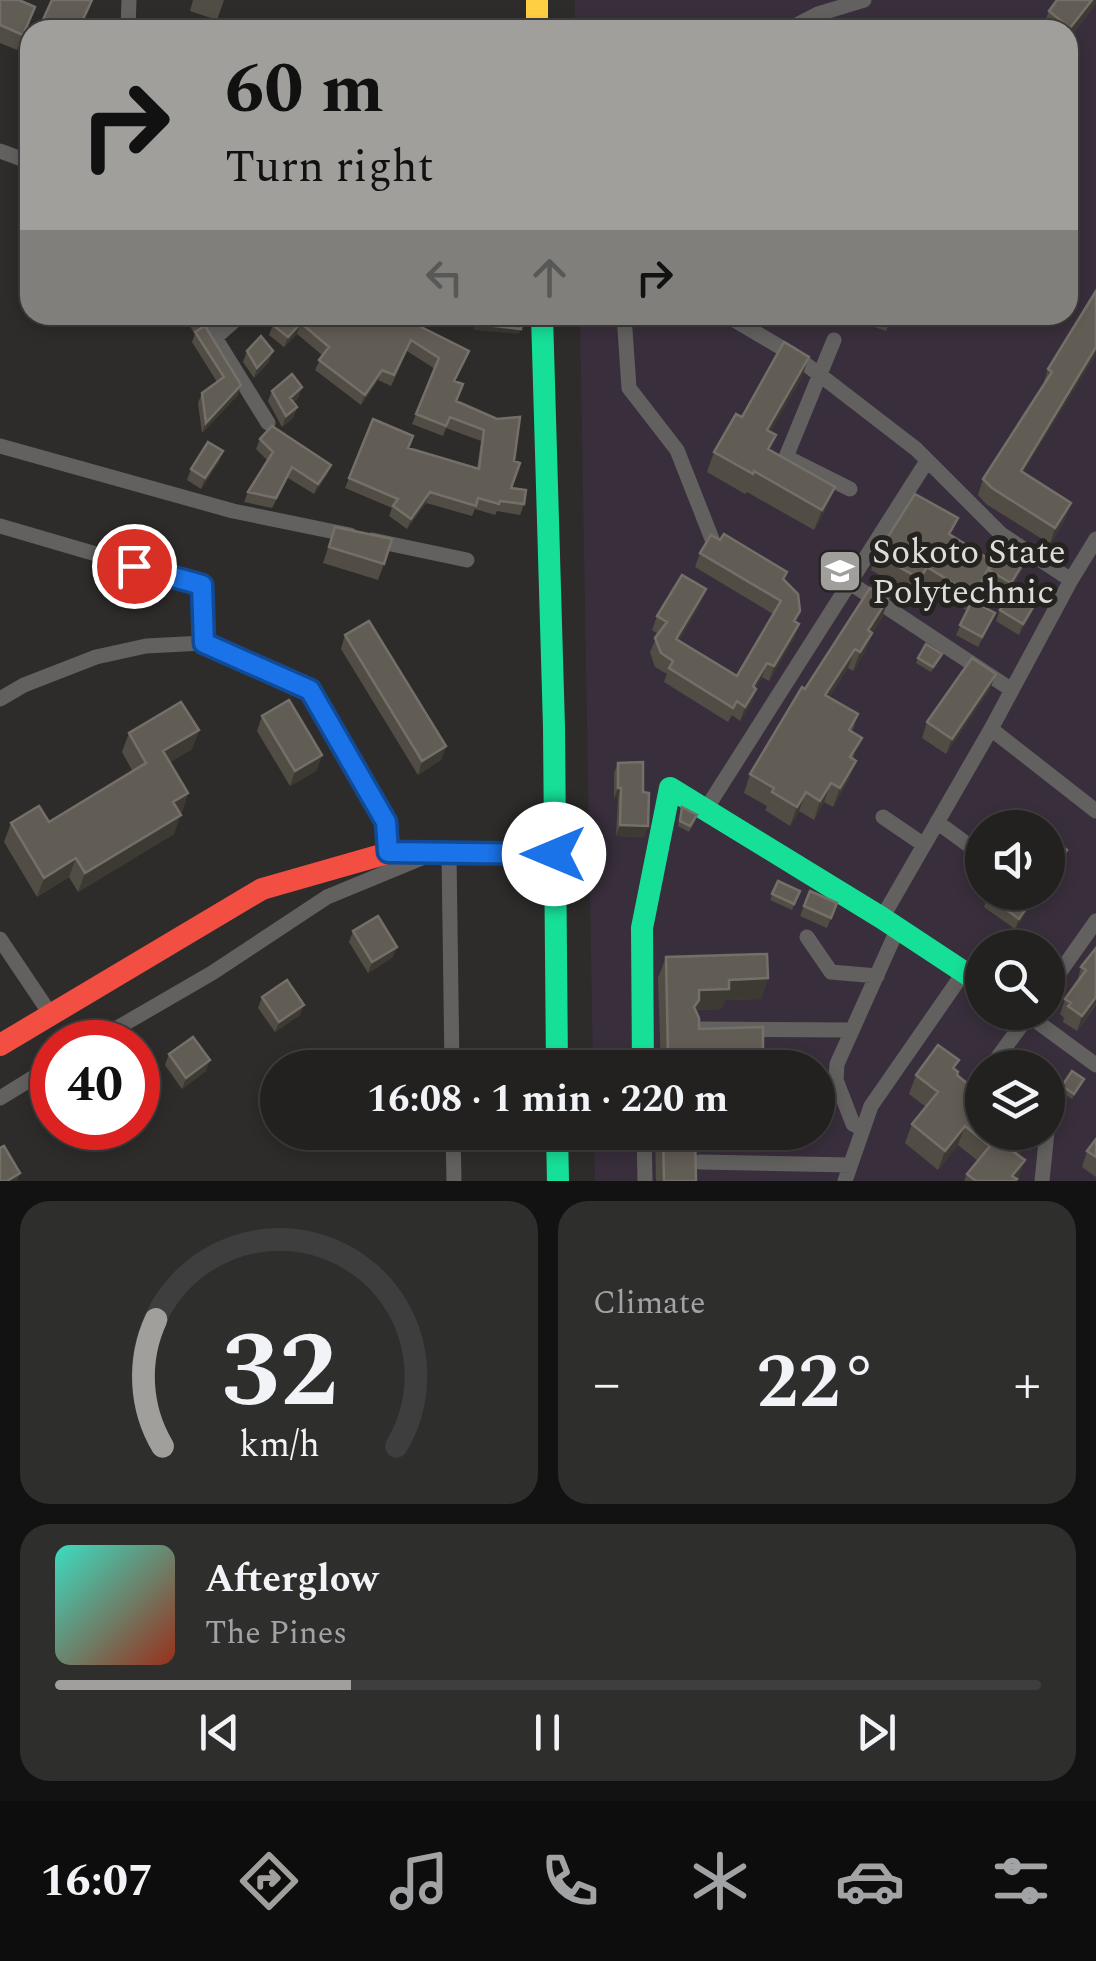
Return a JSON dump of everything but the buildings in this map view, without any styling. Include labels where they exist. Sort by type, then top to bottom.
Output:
[{"type":"street","points":[[807,20],[864,0]]},
{"type":"street","points":[[206,325],[268,423]]},
{"type":"street","points":[[214,338],[229,325]]},
{"type":"street","points":[[542,325],[554,727],[557,1050]]},
{"type":"street","points":[[625,325],[629,388],[678,450],[712,539]]},
{"type":"street","points":[[743,325],[820,375],[928,461],[1001,534],[1071,580]]},
{"type":"street","points":[[834,340],[786,457],[850,489]]},
{"type":"street","points":[[0,446],[233,511],[468,560]]},
{"type":"street","points":[[706,809],[928,461]]},
{"type":"street","points":[[0,526],[202,585],[204,643]]},
{"type":"street","points":[[864,1128],[853,1124],[836,1080],[837,1064],[876,976],[890,923],[924,845],[1096,539]]},
{"type":"street","points":[[850,583],[1012,690]]},
{"type":"street","points":[[0,699],[96,657],[146,646],[204,643],[310,690],[386,822],[388,852]]},
{"type":"street","points":[[991,729],[1096,811]]},
{"type":"street","points":[[644,1050],[642,928],[670,788],[965,973]]},
{"type":"street","points":[[883,817],[924,845]]},
{"type":"street","points":[[938,822],[965,843]]},
{"type":"street","points":[[0,1044],[262,888],[388,852],[554,854]]},
{"type":"street","points":[[130,1020],[212,973],[327,898],[440,854]]},
{"type":"street","points":[[440,854],[451,1050]]},
{"type":"street","points":[[1065,965],[1096,921]]},
{"type":"street","points":[[807,937],[831,972],[876,976]]},
{"type":"street","points":[[0,939],[51,1014]]},
{"type":"street","points":[[700,1162],[848,1173],[871,1106],[965,988]]},
{"type":"street","points":[[698,1028],[852,1030]]},
{"type":"street","points":[[1048,1030],[1096,1066]]},
{"type":"street","points":[[0,1098],[30,1080]]},
{"type":"street","points":[[453,1150],[454,1181]]},
{"type":"street","points":[[558,1150],[558,1181]]},
{"type":"street","points":[[644,1150],[645,1181]]},
{"type":"street","points":[[1042,1181],[1045,1150]]},
{"type":"shaded area","name":"Sokoto State Polytechnic","points":[[575,0],[1096,0],[1096,1181],[595,1181],[594,1150],[835,1150],[835,1050],[593,1050],[580,325],[1078,325],[1078,20],[575,20]]},
{"type":"traffic: fast","points":[[542,325],[554,727],[557,1050]]},
{"type":"traffic: fast","points":[[643,1050],[642,928],[670,788],[965,973]]},
{"type":"traffic: fast","points":[[423,853],[554,854]]},
{"type":"traffic: fast","points":[[557,1150],[558,1181]]},
{"type":"traffic: slow","points":[[537,0],[537,20]]},
{"type":"traffic: jam","points":[[0,1045],[262,889],[388,853],[423,853]]},
{"type":"place","name":"Sokoto State Polytechnic","points":[[840,571]]},
{"type":"route","points":[[134,566],[202,585],[204,643],[310,690],[386,822],[388,852],[554,854]]}]
